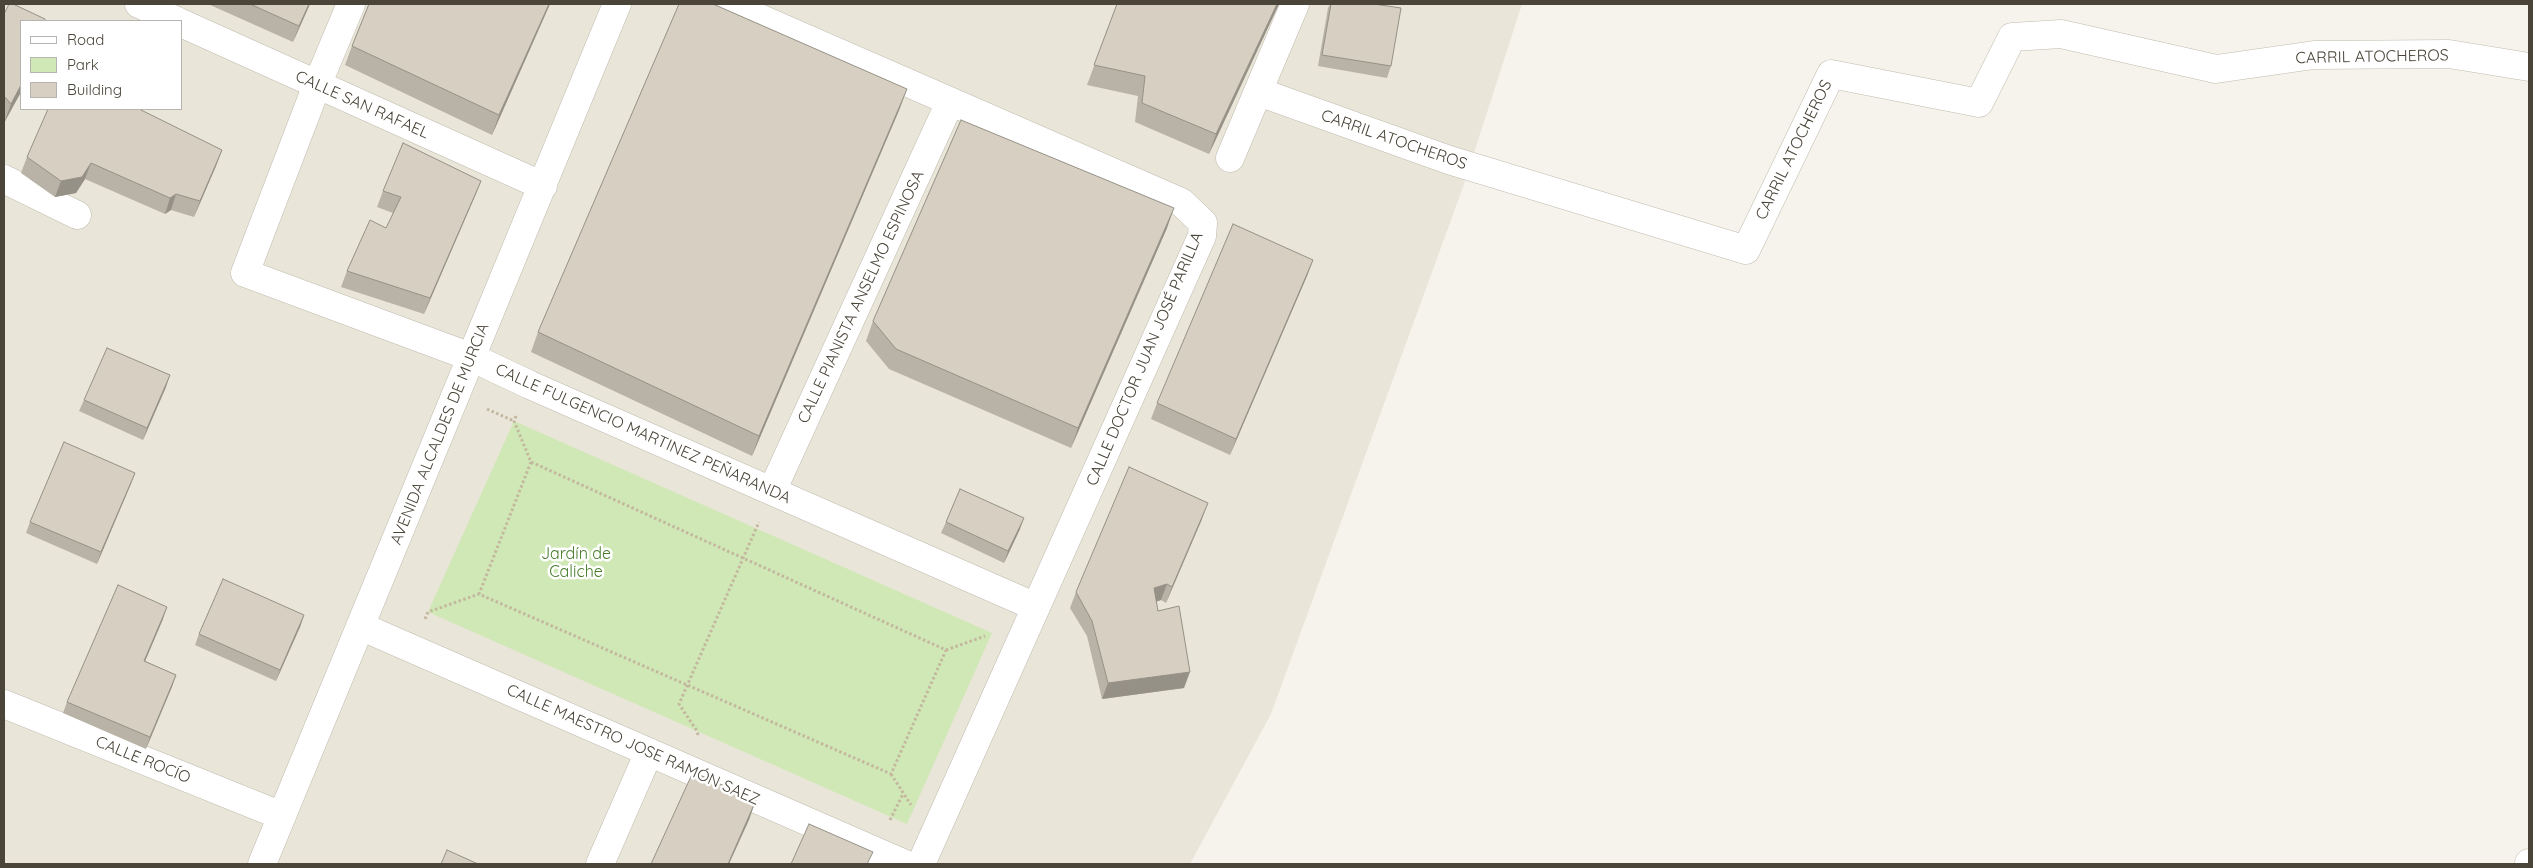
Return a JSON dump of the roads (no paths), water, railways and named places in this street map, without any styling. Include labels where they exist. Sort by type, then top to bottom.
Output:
[{"type":"street","points":[[139,4],[175,20]]},
{"type":"street","points":[[316,85],[351,4]]},
{"type":"street","name":"AVENIDA ALCALDES DE MURCIA","points":[[262,864],[617,4]]},
{"type":"street","name":"CALLE DOCTOR JUAN JOSÉ PARILLA","points":[[727,4],[1181,202],[1203,223],[1202,236],[921,864]]},
{"type":"street","points":[[1230,158],[1295,4]]},
{"type":"street","name":"CALLE SAN RAFAEL","points":[[182,23],[543,186]]},
{"type":"street","name":"CARRIL ATOCHEROS","points":[[1259,92],[1449,160],[1746,250],[1831,74],[1980,102],[2012,37],[2060,34],[2216,69],[2314,55],[2449,54],[2529,67]]},
{"type":"street","name":"CALLE FULGENCIO MARTINEZ PEÑARANDA","points":[[316,85],[245,273],[471,357],[530,385],[1036,607]]},
{"type":"street","name":"CALLE PIANISTA ANSELMO ESPINOSA","points":[[772,491],[950,102]]},
{"type":"street","points":[[4,179],[77,214]]},
{"type":"street","name":"CALLE MAESTRO JOSE RAMÓN SAEZ","points":[[360,626],[905,864]]},
{"type":"street","name":"CALLE ROCÍO","points":[[4,704],[282,816]]},
{"type":"street","points":[[600,864],[649,752]]},
{"type":"park label","name":"Jardín de Caliche","points":[[576,563]]}]
